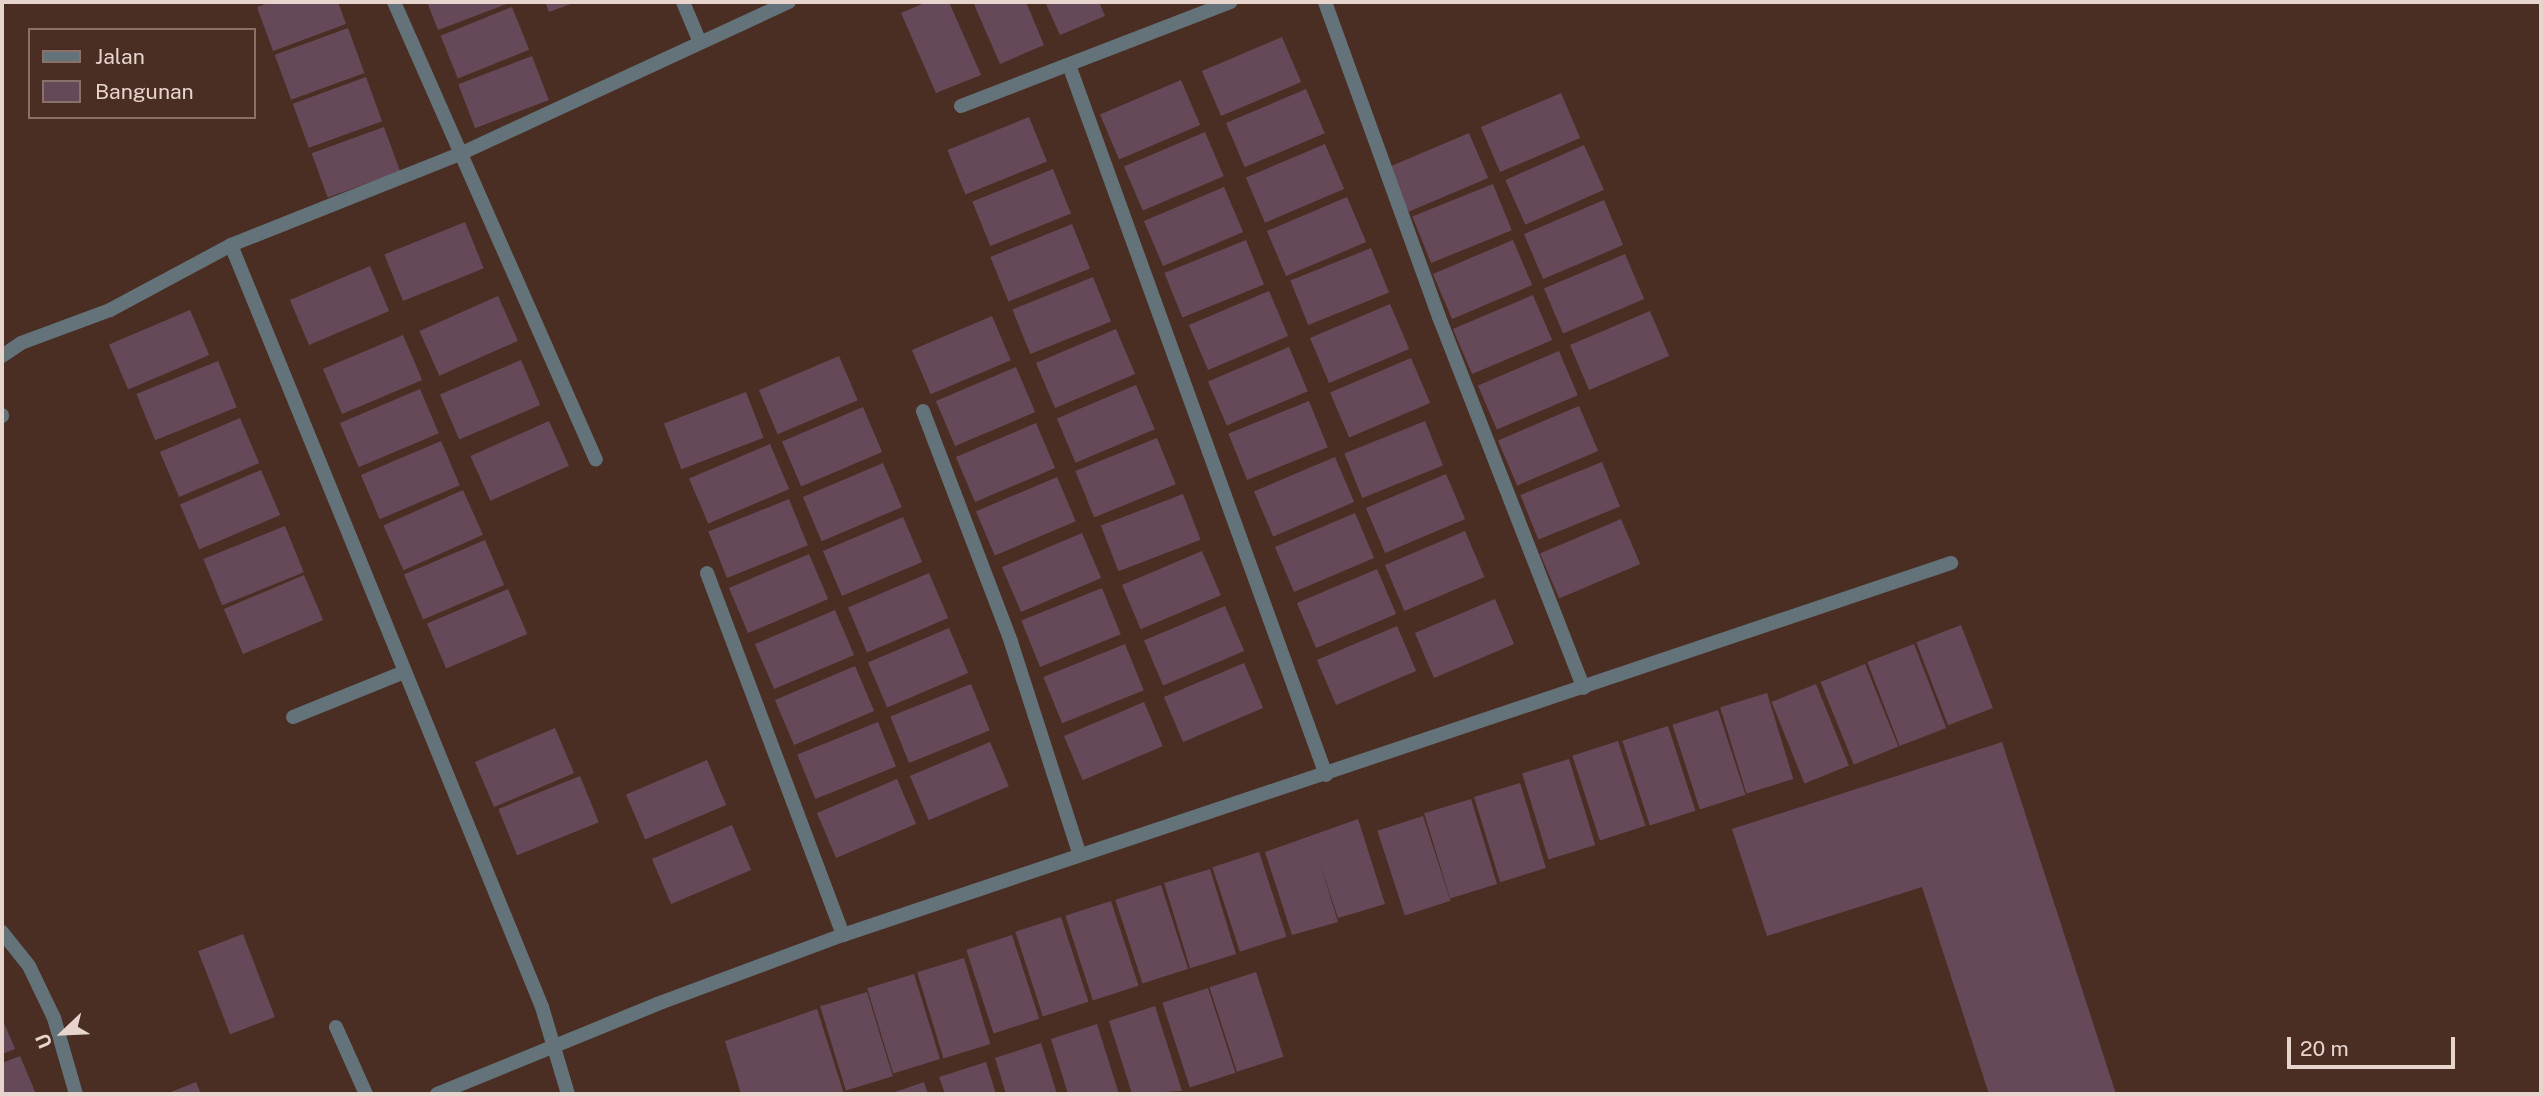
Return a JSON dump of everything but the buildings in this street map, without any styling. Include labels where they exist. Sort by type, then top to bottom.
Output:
[{"type":"street","points":[[394,2],[596,459]]},
{"type":"street","points":[[683,2],[699,40]]},
{"type":"street","points":[[2,356],[22,342],[110,310],[231,246],[462,153],[699,40],[789,2]]},
{"type":"street","points":[[961,106],[1231,2]]},
{"type":"street","points":[[1325,2],[1439,317],[1584,688]]},
{"type":"street","points":[[1069,65],[1326,775]]},
{"type":"street","points":[[231,246],[402,673],[537,994],[568,1094]]},
{"type":"street","points":[[923,411],[1011,642],[1079,853]]},
{"type":"street","points":[[437,1094],[843,935],[1079,853],[1326,775],[1951,564]]},
{"type":"street","points":[[707,573],[843,935]]},
{"type":"street","points":[[293,717],[402,673]]},
{"type":"street","points":[[2,932],[29,966],[54,1018],[76,1094]]},
{"type":"street","points":[[336,1027],[366,1094]]}]
